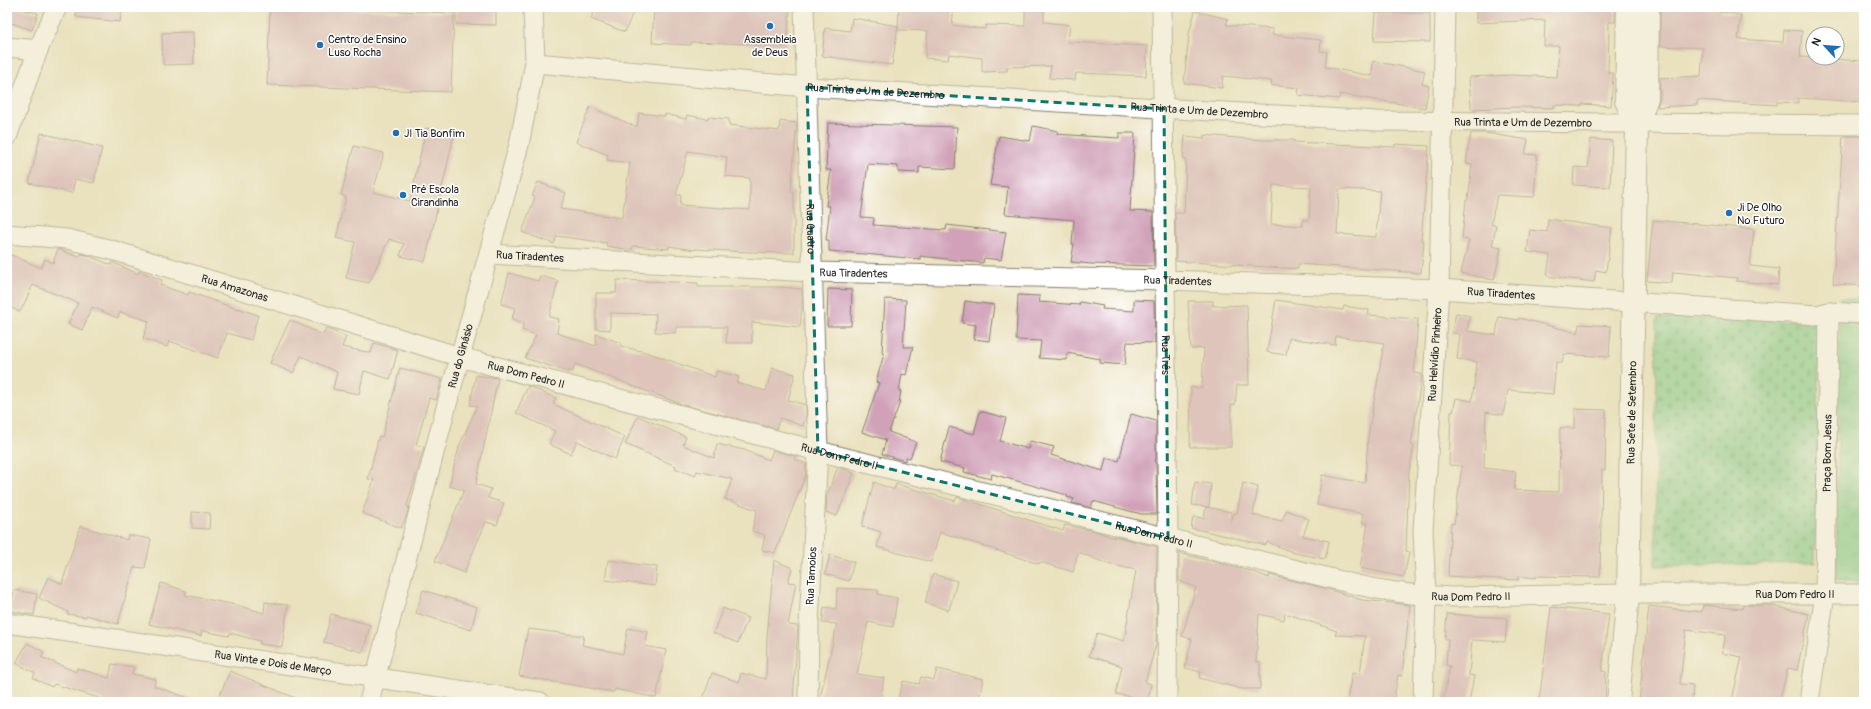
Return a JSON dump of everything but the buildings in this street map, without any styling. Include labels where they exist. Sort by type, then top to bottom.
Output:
[{"type":"street","points":[[7,137],[38,50],[57,7]]},
{"type":"street","name":"Rua do Ginásio","points":[[369,702],[460,357],[490,254],[519,145],[535,63],[533,7]]},
{"type":"street","name":"Rua Quatro","points":[[804,7],[818,451]]},
{"type":"street","name":"Rua Três","points":[[1162,7],[1168,538],[1167,702]]},
{"type":"street","name":"Rua Helvídio Pinheiro","points":[[1423,702],[1426,596],[1423,530],[1438,289],[1445,7]]},
{"type":"street","name":"Rua Sete de Setembro","points":[[1628,7],[1626,101],[1637,124]]},
{"type":"street","name":"Rua Sete de Setembro","points":[[1618,702],[1628,594],[1637,124],[1647,98],[1648,7]]},
{"type":"street","points":[[7,47],[38,50]]},
{"type":"street","name":"Rua Trinta e Um de Dezembro","points":[[535,63],[807,88],[1377,121],[1442,123],[1864,125]]},
{"type":"street","name":"Rua Amazonas","points":[[7,234],[67,239],[112,250],[460,357]]},
{"type":"street","name":"Rua Tiradentes","points":[[490,254],[813,272],[1165,280],[1438,289],[1817,315],[1830,312],[1864,314]]},
{"type":"street","name":"Praça Bom Jesus","points":[[1809,702],[1825,594],[1830,312]]},
{"type":"street","name":"Rua Dom Pedro II","points":[[460,357],[818,451],[1357,585],[1393,592],[1426,596],[1864,594]]},
{"type":"street","name":"Rua Tamoios","points":[[808,702],[809,624],[818,451]]},
{"type":"street","name":"Rua Vinte e Dois de Março","points":[[7,623],[374,679],[540,702]]},
{"type":"highlighted area","points":[[807,87],[1164,109],[1168,538],[818,451]]},
{"type":"green space","points":[[1840,298],[1864,299],[1864,581],[1836,581]]},
{"type":"green space","points":[[1657,318],[1820,321],[1815,563],[1655,566]]},
{"type":"place","name":"Assembleia de Deus","points":[[770,26]]},
{"type":"place","name":"Centro de Ensino Luso Rocha","points":[[320,45]]},
{"type":"place","name":"JI Tia Bonfim","points":[[396,133]]},
{"type":"place","name":"Pré Escola Cirandinha","points":[[403,195]]},
{"type":"place","name":"Ji De Olho No Futuro","points":[[1729,213]]}]
